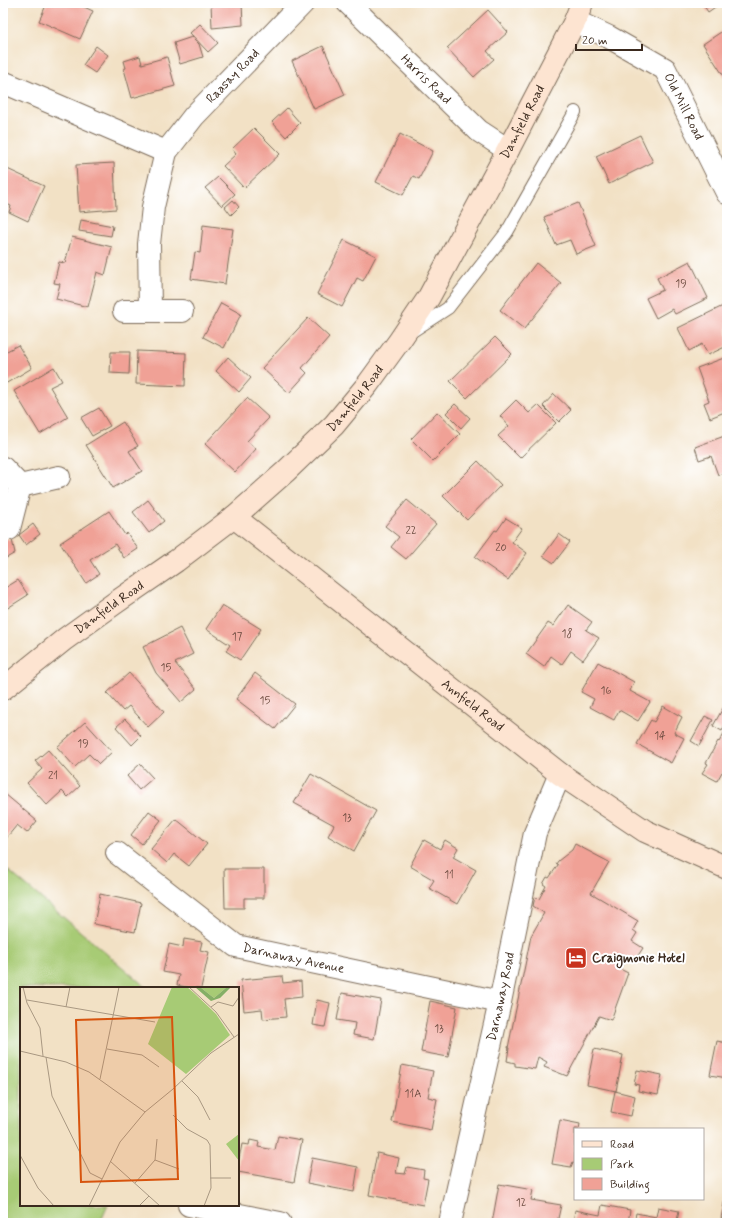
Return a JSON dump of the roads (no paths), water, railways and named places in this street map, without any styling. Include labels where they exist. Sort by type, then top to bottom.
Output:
[{"type":"main road","name":"Damfield Road","points":[[3,688],[71,635],[176,561],[234,517],[285,472],[334,425],[368,384],[400,340],[428,296],[508,150],[578,12]]},
{"type":"main road","name":"Annfield Road","points":[[234,517],[560,774],[644,831],[727,868]]},
{"type":"street","name":"Raasay Road","points":[[150,310],[149,244],[153,207],[166,152],[194,116],[303,3]]},
{"type":"street","name":"Harris Road","points":[[348,3],[479,132],[508,150]]},
{"type":"street","name":"Old Mill Road","points":[[578,12],[609,37],[665,69],[727,194]]},
{"type":"street","points":[[3,82],[166,152]]},
{"type":"street","points":[[124,311],[182,311]]},
{"type":"street","points":[[3,468],[20,486]]},
{"type":"street","points":[[20,486],[59,477]]},
{"type":"street","points":[[9,529],[20,486]]},
{"type":"street","name":"Darnaway Road","points":[[450,1223],[500,1002],[535,833],[560,774]]},
{"type":"street","name":"Darnaway Avenue","points":[[118,853],[236,946],[500,1002]]},
{"type":"street","points":[[194,1206],[280,1223]]},
{"type":"lane","points":[[400,340],[448,308],[502,238],[575,112]]},
{"type":"place","name":"Craigmonie Hotel","points":[[576,958]]}]
